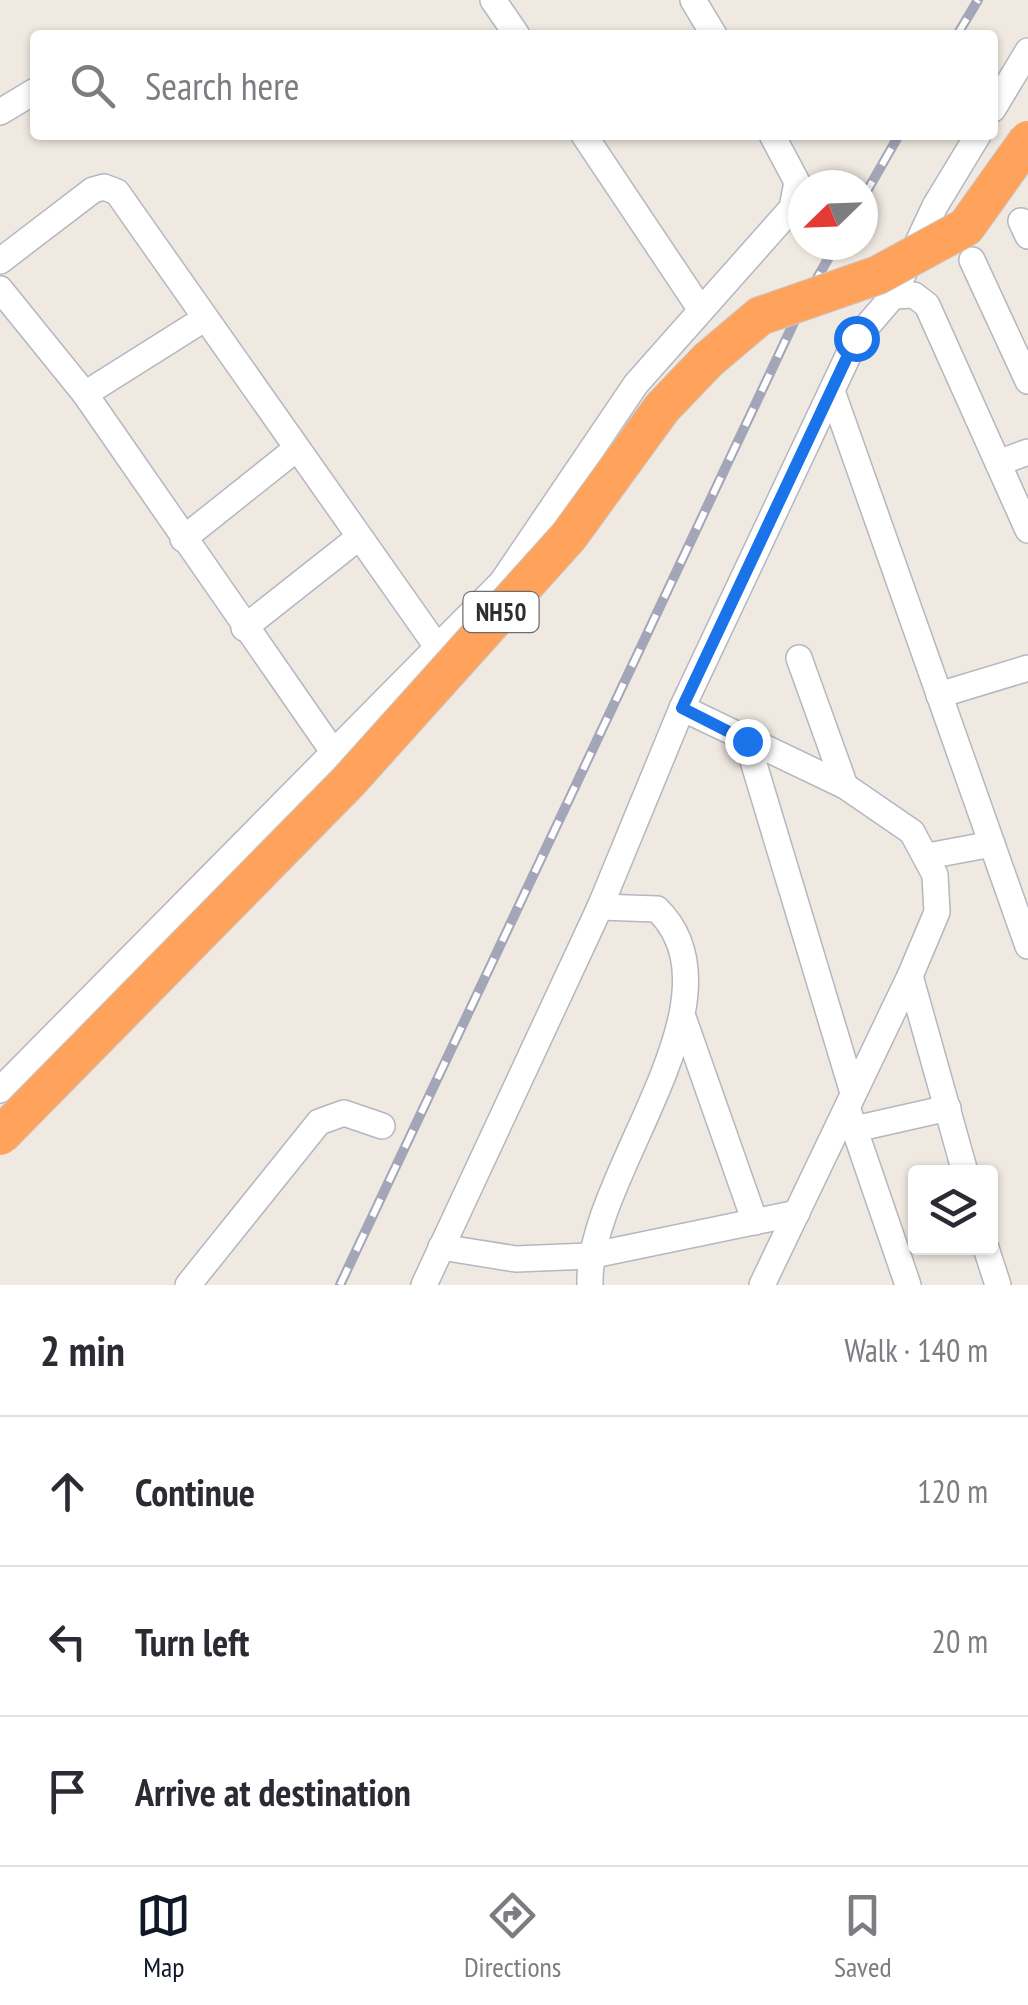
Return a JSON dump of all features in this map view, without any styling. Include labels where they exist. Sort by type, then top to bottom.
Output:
[{"type":"highway","name":"NH50","points":[[0,1136],[349,781],[569,536],[662,408],[708,360],[760,316],[878,275],[966,227],[1028,140]]},
{"type":"street","points":[[493,0],[513,30]]},
{"type":"street","points":[[693,0],[711,30]]},
{"type":"street","points":[[998,102],[1028,51]]},
{"type":"street","points":[[0,112],[30,94]]},
{"type":"street","points":[[587,140],[701,310]]},
{"type":"street","points":[[0,1090],[502,582],[611,416],[796,198],[792,170],[775,140]]},
{"type":"street","points":[[424,1285],[600,907],[682,708],[833,394],[856,338],[894,296],[936,206],[975,140]]},
{"type":"street","points":[[0,261],[92,190],[117,192],[438,648]]},
{"type":"street","points":[[972,260],[1026,370]]},
{"type":"street","points":[[0,289],[85,394],[244,628],[334,752]]},
{"type":"street","points":[[894,296],[914,295],[927,304],[1028,530]]},
{"type":"street","points":[[85,394],[204,320]]},
{"type":"street","points":[[833,394],[1028,946]]},
{"type":"street","points":[[183,539],[296,449]]},
{"type":"street","points":[[998,463],[1028,452]]},
{"type":"street","points":[[244,628],[358,538]]},
{"type":"street","points":[[799,658],[845,786]]},
{"type":"street","points":[[940,695],[1028,668]]},
{"type":"street","points":[[682,708],[845,786],[912,832],[935,875],[936,912],[910,976],[852,1111],[762,1285]]},
{"type":"street","points":[[747,741],[852,1111],[908,1285]]},
{"type":"street","points":[[928,856],[992,844]]},
{"type":"street","points":[[600,907],[650,906],[665,916],[684,964],[684,1020],[755,1222]]},
{"type":"street","points":[[910,976],[963,1165]]},
{"type":"street","points":[[590,1285],[589,1256],[613,1185],[684,1020]]},
{"type":"street","points":[[852,1111],[948,1108]]},
{"type":"street","points":[[188,1285],[319,1122],[344,1113],[382,1126]]},
{"type":"street","points":[[442,1247],[516,1258],[589,1256],[797,1213]]},
{"type":"street","points":[[988,1255],[998,1285]]},
{"type":"railway","points":[[960,30],[978,0]]},
{"type":"railway","points":[[878,172],[896,140]]},
{"type":"railway","points":[[340,1285],[805,299],[827,260]]},
{"type":"route","points":[[747,741],[682,708],[833,394],[856,338]]}]
